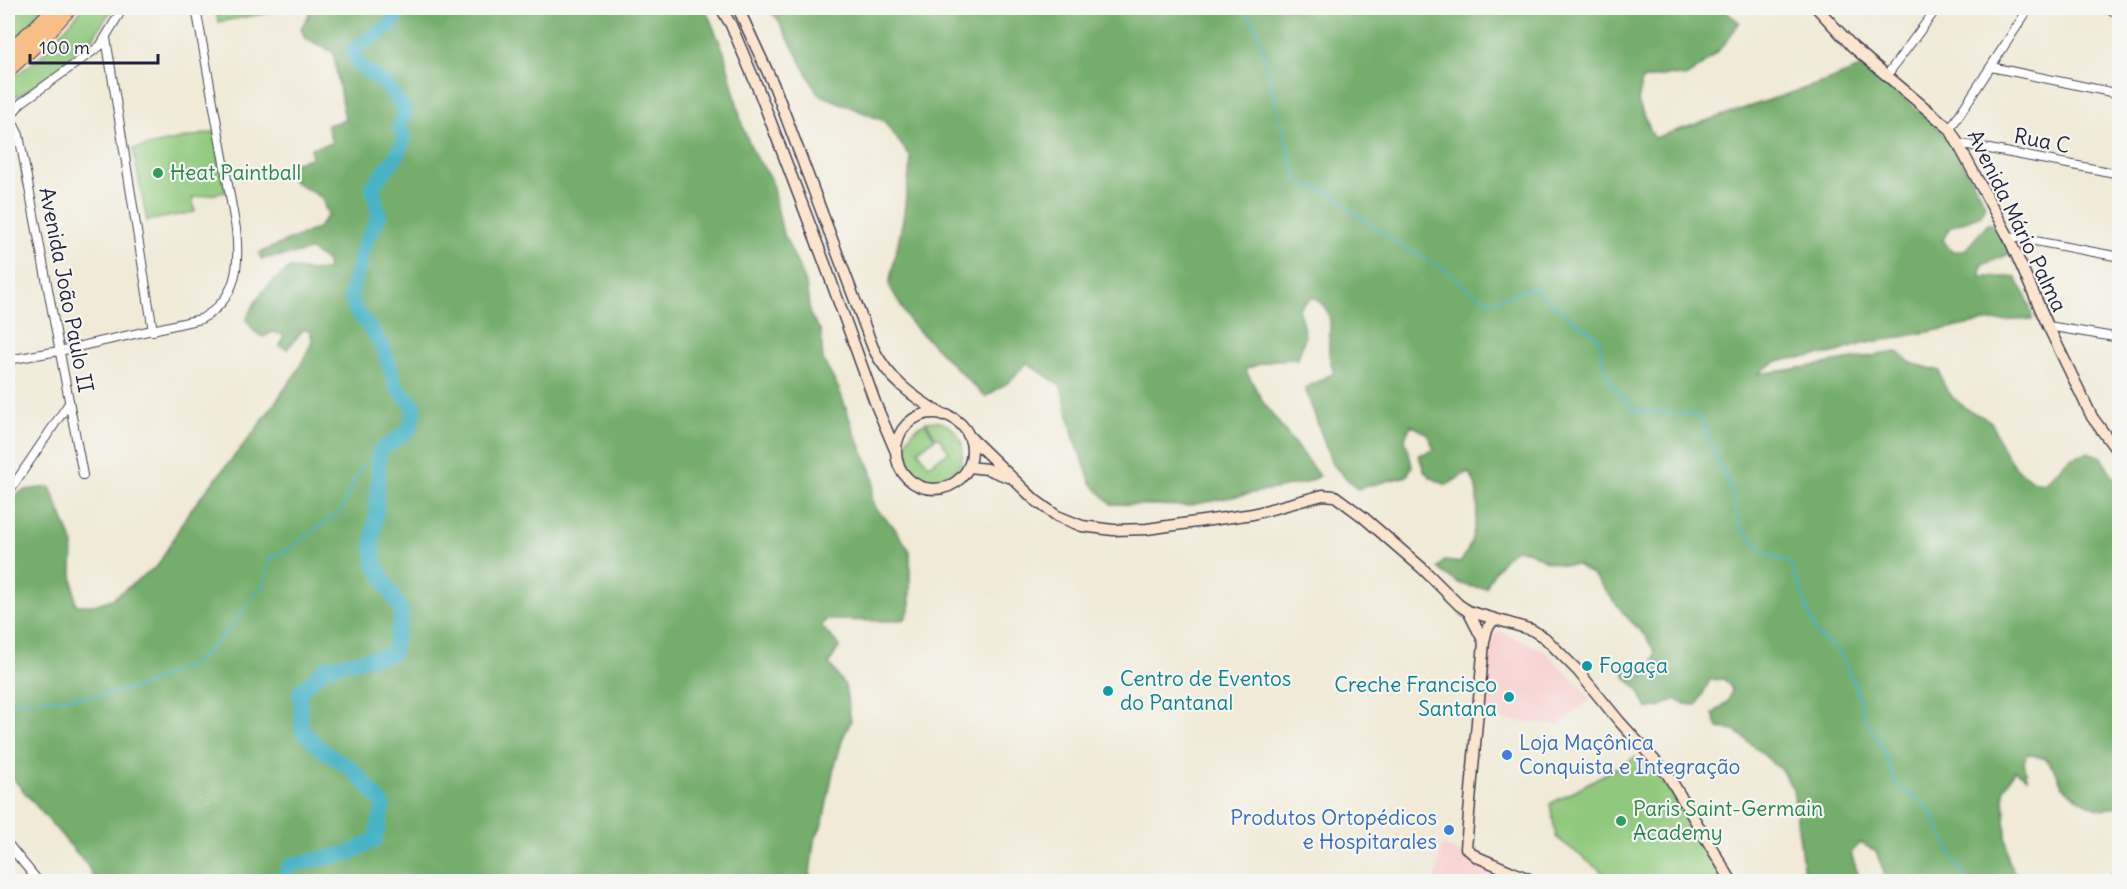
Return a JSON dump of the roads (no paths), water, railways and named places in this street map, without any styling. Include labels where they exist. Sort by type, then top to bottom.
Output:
[{"type":"highway","points":[[8,51],[55,8]]},
{"type":"highway","points":[[8,70],[41,40],[70,8]]},
{"type":"main road","points":[[721,8],[731,25],[759,91],[876,405],[896,452]]},
{"type":"main road","points":[[738,8],[775,88],[873,348],[885,369],[901,387],[959,423],[968,435],[1035,500],[1057,516],[1082,526],[1113,530],[1147,529],[1253,514],[1323,495],[1335,496],[1362,516],[1422,568],[1459,605],[1468,611],[1532,630],[1545,638],[1578,671],[1668,775],[1732,882]]},
{"type":"main road","name":"Avenida Mário Palma","points":[[1817,8],[1853,47],[1950,129],[2008,236],[2092,417],[2118,453]]},
{"type":"main road","points":[[944,414],[926,414],[910,422],[899,435],[897,463],[906,477],[916,485],[928,489],[941,489],[954,484],[968,467],[972,453],[968,435]]},
{"type":"main road","points":[[968,467],[987,469],[1012,478]]},
{"type":"main road","points":[[1468,611],[1484,642]]},
{"type":"main road","points":[[1494,619],[1487,629],[1484,642],[1466,848],[1477,857],[1536,882]]},
{"type":"street","points":[[8,116],[21,103],[93,53],[106,38],[123,8]]},
{"type":"street","points":[[8,360],[201,319],[221,304],[234,279],[239,252],[196,8]]},
{"type":"street","points":[[1887,75],[1937,8]]},
{"type":"street","points":[[1950,129],[2029,8]]},
{"type":"street","points":[[2103,8],[2120,13]]},
{"type":"street","points":[[106,38],[153,331]]},
{"type":"street","points":[[1990,68],[2120,94]]},
{"type":"street","name":"Avenida João Paulo II","points":[[8,116],[19,135],[84,475]]},
{"type":"street","name":"Rua C","points":[[1958,143],[2120,174]]},
{"type":"street","points":[[2008,236],[2120,257]]},
{"type":"street","points":[[2048,326],[2120,338]]},
{"type":"street","points":[[8,493],[69,404]]},
{"type":"street","points":[[8,844],[39,882]]},
{"type":"street","points":[[2116,882],[2120,871]]},
{"type":"waterway","points":[[282,882],[289,865],[349,853],[375,840],[383,804],[353,770],[322,750],[302,731],[299,692],[326,667],[392,654],[402,612],[375,564],[372,541],[379,451],[409,430],[415,407],[396,387],[384,350],[356,311],[350,297],[364,244],[379,217],[372,186],[397,155],[404,137],[399,128],[405,111],[388,87],[361,66],[353,51],[387,27],[401,8]]},
{"type":"waterway","points":[[1242,8],[1257,27],[1297,183],[1332,193],[1393,241],[1449,272],[1468,289],[1491,302],[1534,287],[1559,310],[1598,337],[1608,380],[1635,411],[1699,415],[1734,497],[1739,526],[1766,553],[1791,564],[1817,635],[1839,651],[1855,686],[1866,721],[1883,747],[1895,783],[1930,809],[1955,861],[1968,882]]},
{"type":"waterway","points":[[8,702],[101,696],[141,686],[195,663],[232,626],[264,583],[270,557],[288,550],[341,510],[359,470],[379,451]]},
{"type":"place","name":"Heat Paintball","points":[[158,173]]},
{"type":"place","name":"Fogaça","points":[[1587,666]]},
{"type":"place","name":"Centro de Eventos do Pantanal","points":[[1108,691]]},
{"type":"place","name":"Creche Francisco Santana","points":[[1509,697]]},
{"type":"place","name":"Loja Maçônica Conquista e Integração","points":[[1507,755]]},
{"type":"place","name":"Paris Saint-Germain Academy","points":[[1621,821]]},
{"type":"place","name":"Produtos Ortopédicos e Hospitarales","points":[[1449,830]]}]
